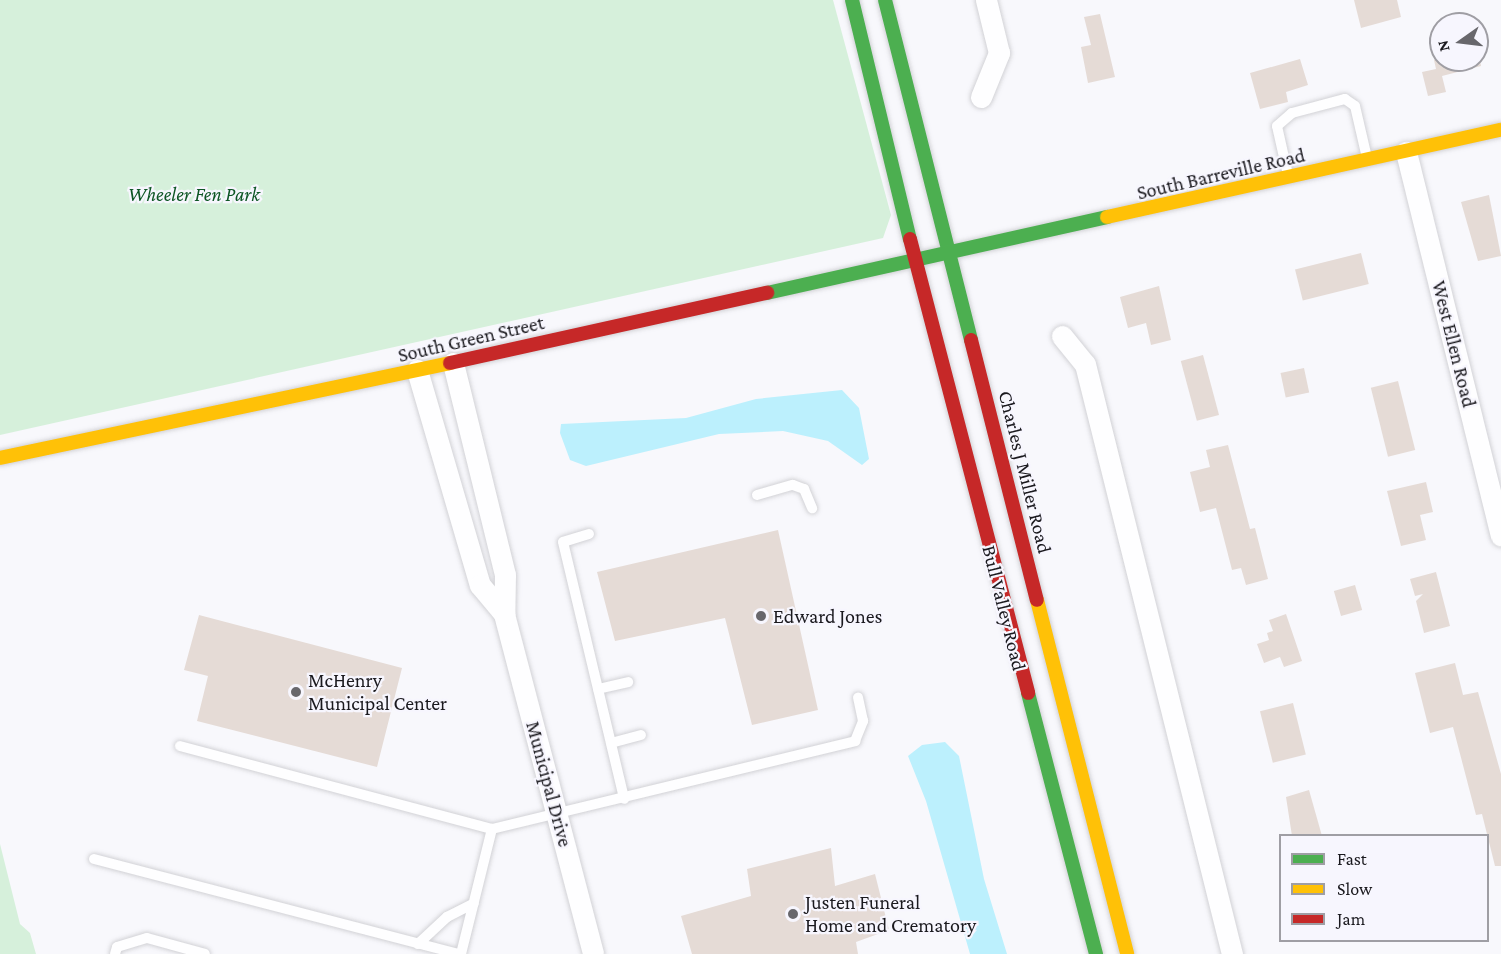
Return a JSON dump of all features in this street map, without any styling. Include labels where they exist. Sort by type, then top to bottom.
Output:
[{"type":"street","points":[[852,0],[916,260]]},
{"type":"street","name":"Charles J Miller Road","points":[[885,0],[1127,954]]},
{"type":"street","points":[[981,97],[999,53],[986,0]]},
{"type":"street","name":"South Barreville Road","points":[[949,252],[1289,179],[1501,130]]},
{"type":"street","name":"West Ellen Road","points":[[1406,153],[1501,535]]},
{"type":"street","name":"South Green Street","points":[[0,458],[453,363],[949,252]]},
{"type":"street","name":"Bull Valley Road","points":[[916,260],[1083,915],[1096,954]]},
{"type":"street","points":[[1062,336],[1085,364],[1232,954]]},
{"type":"street","name":"Municipal Drive","points":[[453,363],[505,575],[504,614],[593,954]]},
{"type":"street","name":"Municipal Drive","points":[[417,370],[480,585],[504,614]]},
{"type":"lane","points":[[1289,179],[1277,126],[1292,113],[1345,99],[1354,106],[1368,161]]},
{"type":"lane","points":[[757,495],[793,485],[804,489],[812,508]]},
{"type":"lane","points":[[589,534],[563,542],[624,799]]},
{"type":"lane","points":[[598,689],[628,682]]},
{"type":"lane","points":[[180,746],[492,829],[624,799],[855,741],[863,721],[858,698]]},
{"type":"lane","points":[[611,743],[641,735]]},
{"type":"lane","points":[[94,859],[459,954],[492,829]]},
{"type":"lane","points":[[418,944],[447,917],[474,903]]},
{"type":"lane","points":[[115,954],[117,947],[147,938],[205,954]]},
{"type":"green space","name":"Wheeler Fen Park","points":[[0,0],[833,0],[891,215],[883,238],[0,435]]},
{"type":"green space","points":[[0,844],[20,924],[30,933],[36,954],[0,954]]},
{"type":"water","points":[[842,390],[859,408],[869,459],[862,465],[828,441],[783,431],[719,434],[586,466],[570,460],[560,433],[561,424],[686,418],[756,399]]},
{"type":"water","points":[[945,742],[959,756],[984,879],[1007,954],[970,954],[926,801],[908,756],[922,745]]},
{"type":"building","points":[[1354,0],[1397,0],[1401,17],[1361,28]]},
{"type":"building","points":[[1100,14],[1115,77],[1088,83],[1081,47],[1091,45],[1084,17]]},
{"type":"building","points":[[1300,59],[1308,85],[1286,92],[1288,102],[1260,109],[1250,73]]},
{"type":"building","points":[[1422,72],[1458,72],[1442,76],[1446,92],[1428,96]]},
{"type":"building","points":[[1489,195],[1501,256],[1478,261],[1461,202]]},
{"type":"building","points":[[1361,253],[1369,284],[1303,301],[1295,269]]},
{"type":"building","points":[[1159,286],[1171,340],[1151,345],[1146,323],[1128,328],[1120,297]]},
{"type":"building","points":[[1203,355],[1219,415],[1197,421],[1181,361]]},
{"type":"building","points":[[1304,368],[1309,392],[1286,397],[1281,373]]},
{"type":"building","points":[[1398,381],[1415,450],[1388,457],[1371,388]]},
{"type":"building","points":[[1228,445],[1250,529],[1255,528],[1268,579],[1246,585],[1241,568],[1232,570],[1216,508],[1200,512],[1190,472],[1210,467],[1206,450]]},
{"type":"building","points":[[1426,482],[1433,512],[1420,515],[1426,540],[1401,546],[1387,491]]},
{"type":"building","points":[[778,530],[818,710],[752,725],[725,618],[615,641],[597,572]]},
{"type":"building","points":[[1436,572],[1450,626],[1424,633],[1416,601],[1423,594],[1415,596],[1410,579]]},
{"type":"building","points":[[1355,585],[1362,610],[1341,616],[1334,591]]},
{"type":"building","points":[[1286,614],[1302,661],[1284,667],[1280,657],[1264,663],[1257,644],[1269,640],[1267,633],[1273,631],[1269,620]]},
{"type":"building","points":[[199,615],[402,668],[377,767],[197,721],[208,676],[184,670]]},
{"type":"building","points":[[1455,663],[1463,695],[1478,692],[1501,774],[1501,866],[1495,866],[1489,834],[1487,834],[1482,814],[1476,815],[1453,727],[1430,733],[1415,673]]},
{"type":"building","points":[[1293,703],[1306,754],[1273,763],[1260,711]]},
{"type":"building","points":[[1309,790],[1321,834],[1292,834],[1286,797]]},
{"type":"building","points":[[831,848],[835,886],[875,874],[889,930],[856,942],[858,954],[692,954],[681,916],[751,896],[747,869]]},
{"type":"traffic: fast","points":[[852,0],[910,239]]},
{"type":"traffic: fast","points":[[885,0],[971,340]]},
{"type":"traffic: fast","points":[[767,293],[1107,217]]},
{"type":"traffic: fast","points":[[1028,693],[1096,954]]},
{"type":"traffic: slow","points":[[1107,217],[1501,130]]},
{"type":"traffic: slow","points":[[0,458],[450,363]]},
{"type":"traffic: slow","points":[[1037,600],[1127,954]]},
{"type":"traffic: jam","points":[[910,239],[1028,693]]},
{"type":"traffic: jam","points":[[450,363],[767,293]]},
{"type":"traffic: jam","points":[[971,340],[1037,600]]},
{"type":"place","name":"Edward Jones","points":[[761,616]]},
{"type":"place","name":"McHenry Municipal Center","points":[[296,692]]},
{"type":"place","name":"Justen Funeral Home and Crematory","points":[[793,914]]}]
